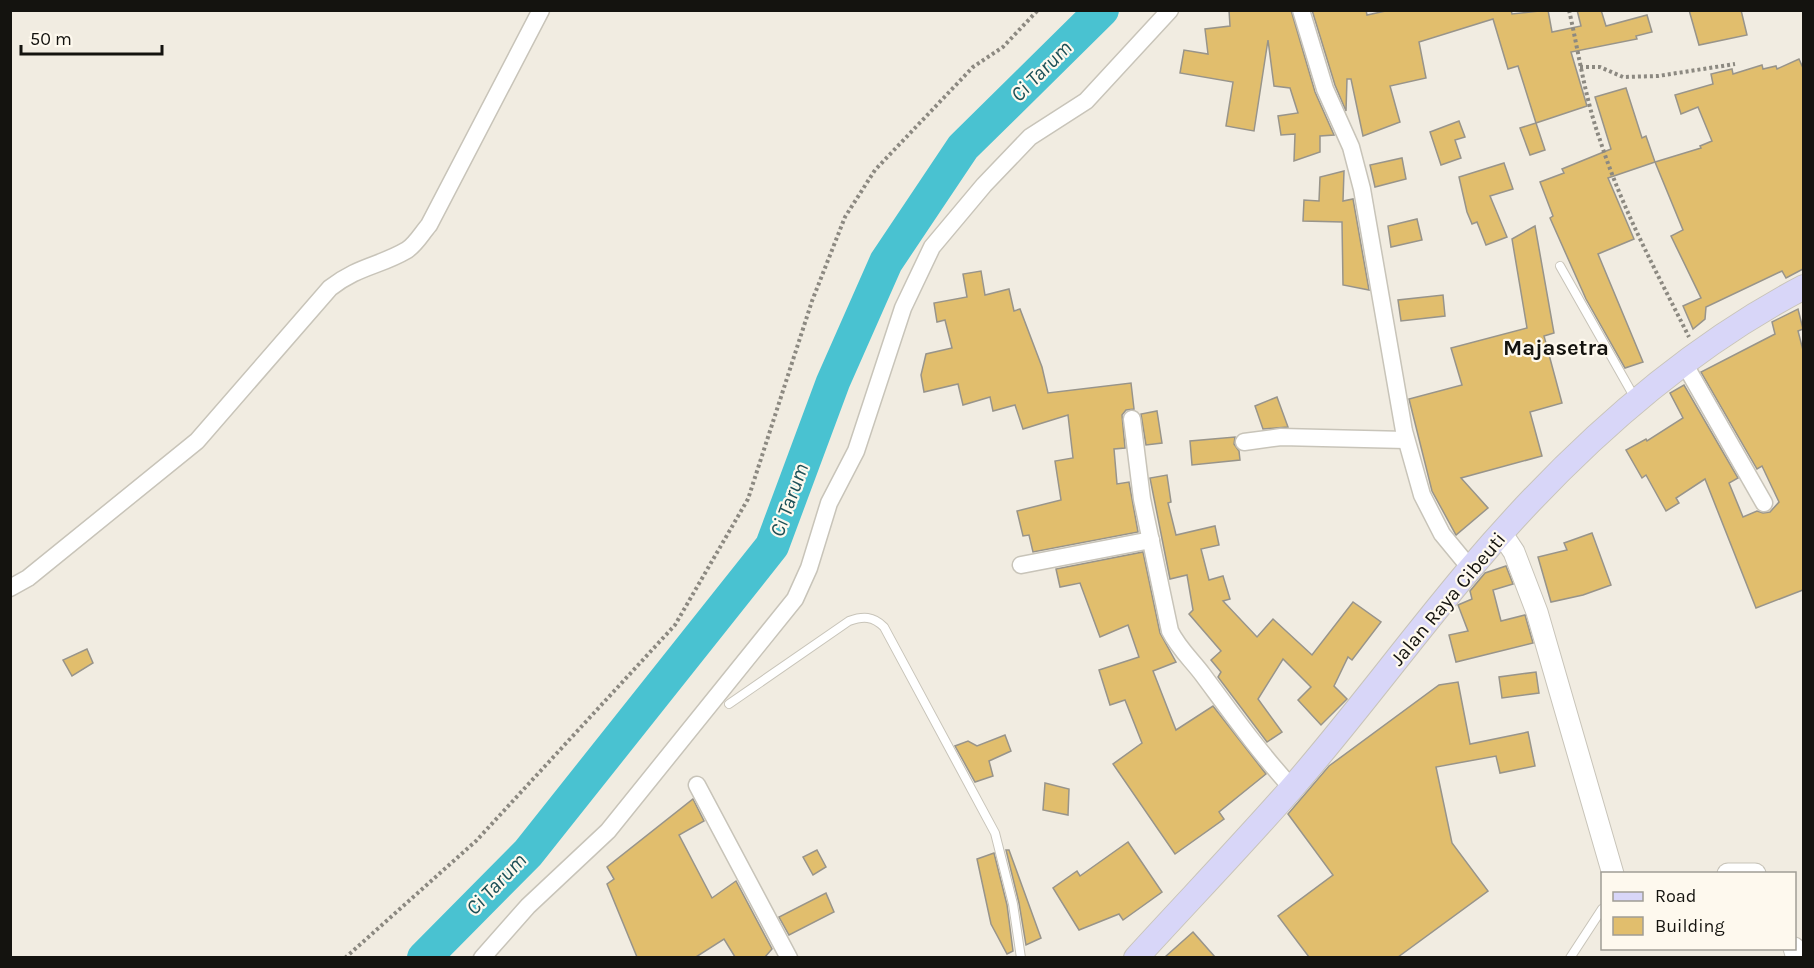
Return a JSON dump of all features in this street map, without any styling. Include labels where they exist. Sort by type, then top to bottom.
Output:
[{"type":"main road","name":"Jalan Raya Cibeuti","points":[[1136,957],[1292,788],[1470,568],[1573,460],[1636,401],[1691,359],[1775,302],[1803,287]]},
{"type":"street","points":[[10,588],[28,578],[197,441],[330,288],[348,274],[408,249],[417,241],[429,225],[541,10]]},
{"type":"street","points":[[482,957],[528,906],[608,831],[795,598],[809,568],[829,503],[856,451],[903,308],[932,247],[1030,136],[1086,101],[1170,10]]},
{"type":"street","points":[[1301,10],[1325,89],[1351,147],[1362,189],[1406,441],[1422,495],[1442,534],[1470,568]]},
{"type":"street","points":[[1691,359],[1764,503]]},
{"type":"street","points":[[1132,419],[1142,499],[1174,639],[1260,753],[1292,788]]},
{"type":"street","points":[[1244,441],[1281,437],[1406,441]]},
{"type":"street","points":[[1502,534],[1514,552],[1537,612],[1613,872]]},
{"type":"street","points":[[1021,565],[1151,540]]},
{"type":"street","points":[[697,785],[789,957]]},
{"type":"lane","points":[[1560,266],[1636,401]]},
{"type":"lane","points":[[729,704],[849,621],[869,617],[878,621],[884,627],[995,833],[1013,904],[1021,957]]},
{"type":"lane","points":[[1570,957],[1601,910]]},
{"type":"path","points":[[345,957],[476,841],[675,625],[748,499],[812,300],[845,216],[875,170],[973,67],[1003,47],[1038,10]]},
{"type":"path","points":[[1569,10],[1580,68],[1600,141],[1625,209],[1691,359]]},
{"type":"path","points":[[1580,68],[1600,68],[1623,77],[1658,76],[1735,64]]},
{"type":"building","points":[[1229,10],[1291,10],[1315,92],[1334,135],[1320,136],[1320,152],[1294,161],[1295,134],[1281,135],[1278,116],[1298,113],[1290,88],[1274,86],[1268,40],[1254,131],[1226,126],[1233,82],[1180,73],[1184,50],[1208,54],[1205,29],[1230,26]]},
{"type":"building","points":[[1312,10],[1366,10],[1367,15],[1390,10],[1511,10],[1512,14],[1548,10],[1552,32],[1581,26],[1577,10],[1601,10],[1606,26],[1647,15],[1652,32],[1636,36],[1637,39],[1571,52],[1587,106],[1536,123],[1518,66],[1508,69],[1493,19],[1419,42],[1426,78],[1390,86],[1400,122],[1363,136],[1351,79],[1347,79],[1346,111],[1335,85]]},
{"type":"building","points":[[1689,10],[1741,10],[1747,35],[1699,45]]},
{"type":"building","points":[[1799,59],[1803,68],[1803,269],[1786,278],[1782,271],[1706,307],[1705,319],[1693,329],[1683,306],[1701,298],[1671,236],[1683,230],[1655,162],[1701,148],[1700,146],[1712,141],[1698,107],[1681,114],[1675,95],[1713,84],[1711,74],[1732,69],[1733,74],[1762,65],[1763,69],[1776,66],[1777,69]]},
{"type":"building","points":[[1626,88],[1642,138],[1646,136],[1655,162],[1608,178],[1634,239],[1598,254],[1643,362],[1625,368],[1586,299],[1550,218],[1553,216],[1540,182],[1564,173],[1562,169],[1611,149],[1595,97]]},
{"type":"building","points":[[1459,121],[1465,137],[1455,140],[1461,158],[1441,165],[1430,132]]},
{"type":"building","points":[[1536,123],[1545,150],[1530,155],[1520,128]]},
{"type":"building","points":[[1402,158],[1406,179],[1375,187],[1370,165]]},
{"type":"building","points":[[1504,163],[1513,189],[1490,196],[1507,237],[1486,245],[1477,222],[1472,224],[1467,212],[1459,177]]},
{"type":"building","points":[[1344,171],[1343,201],[1353,199],[1369,290],[1343,285],[1342,222],[1303,221],[1304,200],[1319,201],[1320,177]]},
{"type":"building","points":[[1417,219],[1422,240],[1391,247],[1388,226]]},
{"type":"building","points":[[1535,226],[1554,333],[1544,336],[1562,403],[1530,412],[1542,456],[1461,478],[1488,508],[1456,535],[1432,491],[1409,399],[1462,385],[1451,348],[1527,328],[1512,239]]},
{"type":"building","points":[[981,271],[985,295],[1009,289],[1014,311],[1020,309],[1042,367],[1048,393],[1131,383],[1134,409],[1126,410],[1122,415],[1125,448],[1114,449],[1117,484],[1129,482],[1138,532],[1033,552],[1029,535],[1023,536],[1017,511],[1061,500],[1055,461],[1073,458],[1068,415],[1023,429],[1015,405],[993,411],[990,397],[963,405],[958,384],[924,392],[921,375],[926,354],[952,348],[945,320],[937,322],[934,303],[967,297],[963,274]]},
{"type":"building","points":[[1443,295],[1445,316],[1401,321],[1398,300]]},
{"type":"building","points":[[1798,309],[1803,329],[1798,331],[1803,350],[1803,590],[1756,608],[1705,479],[1676,498],[1679,503],[1666,511],[1646,475],[1642,478],[1626,450],[1646,439],[1647,441],[1683,418],[1670,393],[1684,385],[1738,478],[1729,483],[1743,517],[1757,511],[1770,512],[1779,502],[1762,466],[1757,469],[1701,372],[1775,334],[1772,322]]},
{"type":"building","points":[[1277,397],[1288,427],[1263,429],[1255,406]]},
{"type":"building","points":[[1157,411],[1162,443],[1146,445],[1141,414]]},
{"type":"building","points":[[1235,437],[1234,444],[1239,451],[1240,460],[1192,465],[1190,441]]},
{"type":"building","points":[[1167,475],[1171,502],[1168,503],[1176,535],[1215,526],[1219,545],[1201,549],[1209,580],[1223,576],[1230,599],[1223,601],[1257,637],[1273,619],[1312,655],[1353,602],[1381,622],[1352,660],[1348,657],[1334,686],[1347,699],[1321,725],[1298,700],[1311,687],[1283,659],[1258,699],[1282,732],[1267,742],[1218,677],[1221,672],[1211,660],[1221,651],[1189,614],[1193,610],[1187,575],[1170,579],[1150,478]]},
{"type":"building","points":[[1592,533],[1611,585],[1583,595],[1551,602],[1538,557],[1567,550],[1564,543]]},
{"type":"building","points":[[1143,552],[1160,633],[1176,662],[1153,671],[1176,730],[1213,706],[1266,774],[1219,812],[1224,819],[1175,854],[1113,764],[1142,743],[1125,700],[1110,705],[1099,670],[1139,657],[1128,625],[1100,637],[1080,583],[1060,587],[1056,569]]},
{"type":"building","points":[[1506,566],[1513,584],[1493,590],[1501,621],[1525,615],[1533,643],[1456,662],[1449,635],[1468,631],[1458,605],[1472,599],[1470,591],[1485,573]]},
{"type":"building","points":[[87,649],[93,663],[72,676],[63,660]]},
{"type":"building","points":[[1536,672],[1539,693],[1502,698],[1499,677]]},
{"type":"building","points":[[1458,682],[1470,744],[1528,732],[1535,766],[1500,773],[1496,756],[1436,767],[1452,843],[1488,891],[1398,957],[1309,957],[1278,916],[1333,875],[1288,814],[1329,766],[1439,685]]},
{"type":"building","points":[[1005,735],[1011,751],[989,761],[993,776],[975,782],[955,746],[968,741],[977,746]]},
{"type":"building","points":[[1045,783],[1069,789],[1068,815],[1043,810]]},
{"type":"building","points":[[693,799],[704,821],[679,835],[712,898],[736,881],[772,949],[765,957],[735,957],[724,939],[696,957],[637,957],[607,884],[614,879],[607,867]]},
{"type":"building","points":[[1128,842],[1162,892],[1123,920],[1119,914],[1079,930],[1053,888],[1077,871],[1080,876]]},
{"type":"building","points":[[817,850],[826,867],[813,875],[803,857]]},
{"type":"building","points":[[1006,850],[1009,850],[1041,938],[1026,945],[1019,903]]},
{"type":"building","points":[[994,853],[1007,905],[1013,951],[1007,954],[991,924],[977,859]]},
{"type":"building","points":[[826,893],[834,912],[789,935],[779,917]]},
{"type":"building","points":[[1193,932],[1215,957],[1165,957]]},
{"type":"waterway","name":"Ci Tarum","points":[[424,958],[528,853],[772,546],[833,382],[886,262],[963,147],[1102,10]]},
{"type":"district","name":"Majasetra","points":[[1556,348]]}]
